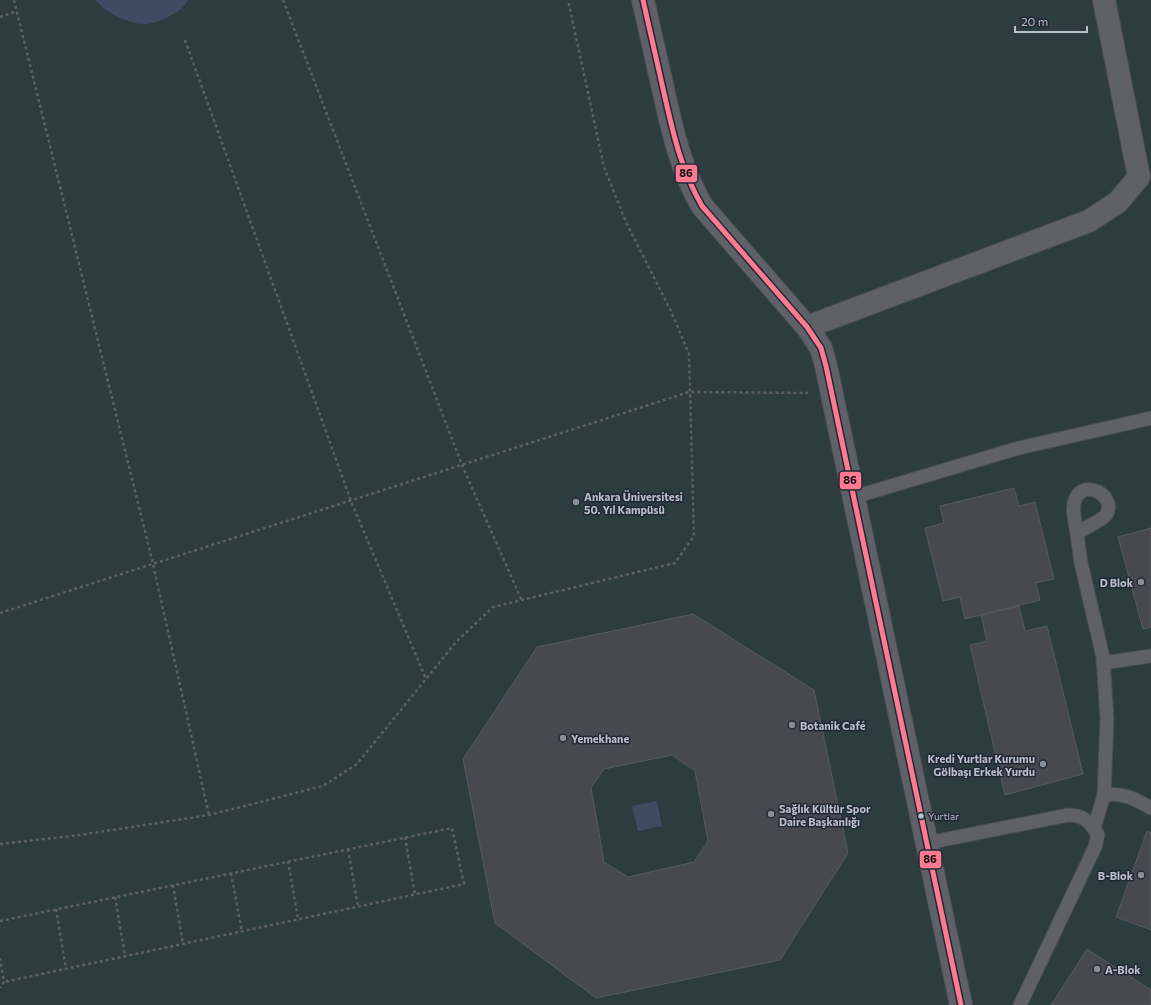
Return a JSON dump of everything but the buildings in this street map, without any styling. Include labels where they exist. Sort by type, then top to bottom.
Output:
[{"type":"street","points":[[643,0],[674,137],[682,165],[691,187],[702,206],[807,327],[821,348],[832,393],[961,1005]]},
{"type":"street","points":[[807,327],[1089,221],[1118,202],[1139,177],[1104,0]]},
{"type":"lane","points":[[854,497],[1019,448],[1151,418]]},
{"type":"lane","points":[[1078,534],[1081,563],[1104,663],[1107,719],[1104,795],[1094,828]]},
{"type":"lane","points":[[1104,663],[1151,656]]},
{"type":"lane","points":[[1104,795],[1116,794],[1128,796],[1151,808]]},
{"type":"lane","points":[[927,843],[1068,815],[1078,815],[1087,820],[1094,828],[1098,835],[1095,847],[1020,1005]]},
{"type":"path","points":[[14,0],[153,564],[209,815]]},
{"type":"path","points":[[283,0],[462,465],[522,601]]},
{"type":"path","points":[[0,844],[80,835],[209,815],[323,786],[357,764],[456,642],[493,607],[675,563],[694,536],[689,354],[671,311],[626,222],[604,167],[568,0]]},
{"type":"path","points":[[0,17],[17,11]]},
{"type":"path","points":[[184,40],[351,501],[426,679]]},
{"type":"path","points":[[0,613],[689,392],[832,393]]},
{"type":"path","points":[[0,921],[452,828],[464,884],[4,982]]},
{"type":"path","points":[[405,837],[415,895]]},
{"type":"path","points":[[348,849],[358,907]]},
{"type":"path","points":[[288,861],[298,919]]},
{"type":"path","points":[[231,873],[242,932]]},
{"type":"path","points":[[173,885],[183,944]]},
{"type":"path","points":[[115,897],[125,956]]},
{"type":"path","points":[[56,909],[66,969]]},
{"type":"path","points":[[0,958],[4,982],[0,988]]},
{"type":"shaded area","name":"Ankara Üniversitesi 50. Yıl Kampüsü","points":[[0,0],[1151,0],[1151,1005],[0,1005]]},
{"type":"water","points":[[96,0],[188,0],[181,9],[168,17],[148,24],[143,24],[124,20],[110,13]]},
{"type":"water","points":[[657,801],[662,826],[638,831],[632,806]]},
{"type":"transit line","name":"86","points":[[643,0],[674,137],[688,179],[702,206],[807,327],[821,348],[961,1005]]},
{"type":"place","name":"Ankara Üniversitesi 50. Yıl Kampüsü","points":[[576,502]]},
{"type":"place","name":"D Blok","points":[[1141,582]]},
{"type":"place","name":"Botanik Café","points":[[792,725]]},
{"type":"place","name":"Yemekhane","points":[[563,738]]},
{"type":"place","name":"Kredi Yurtlar Kurumu Gölbaşı Erkek Yurdu","points":[[1043,764]]},
{"type":"place","name":"Sağlık Kültür Spor Daire Başkanlığı","points":[[771,814]]},
{"type":"place","name":"Yurtlar","points":[[921,816]]},
{"type":"place","name":"B-Blok","points":[[1141,875]]},
{"type":"place","name":"A-Blok","points":[[1097,969]]}]
